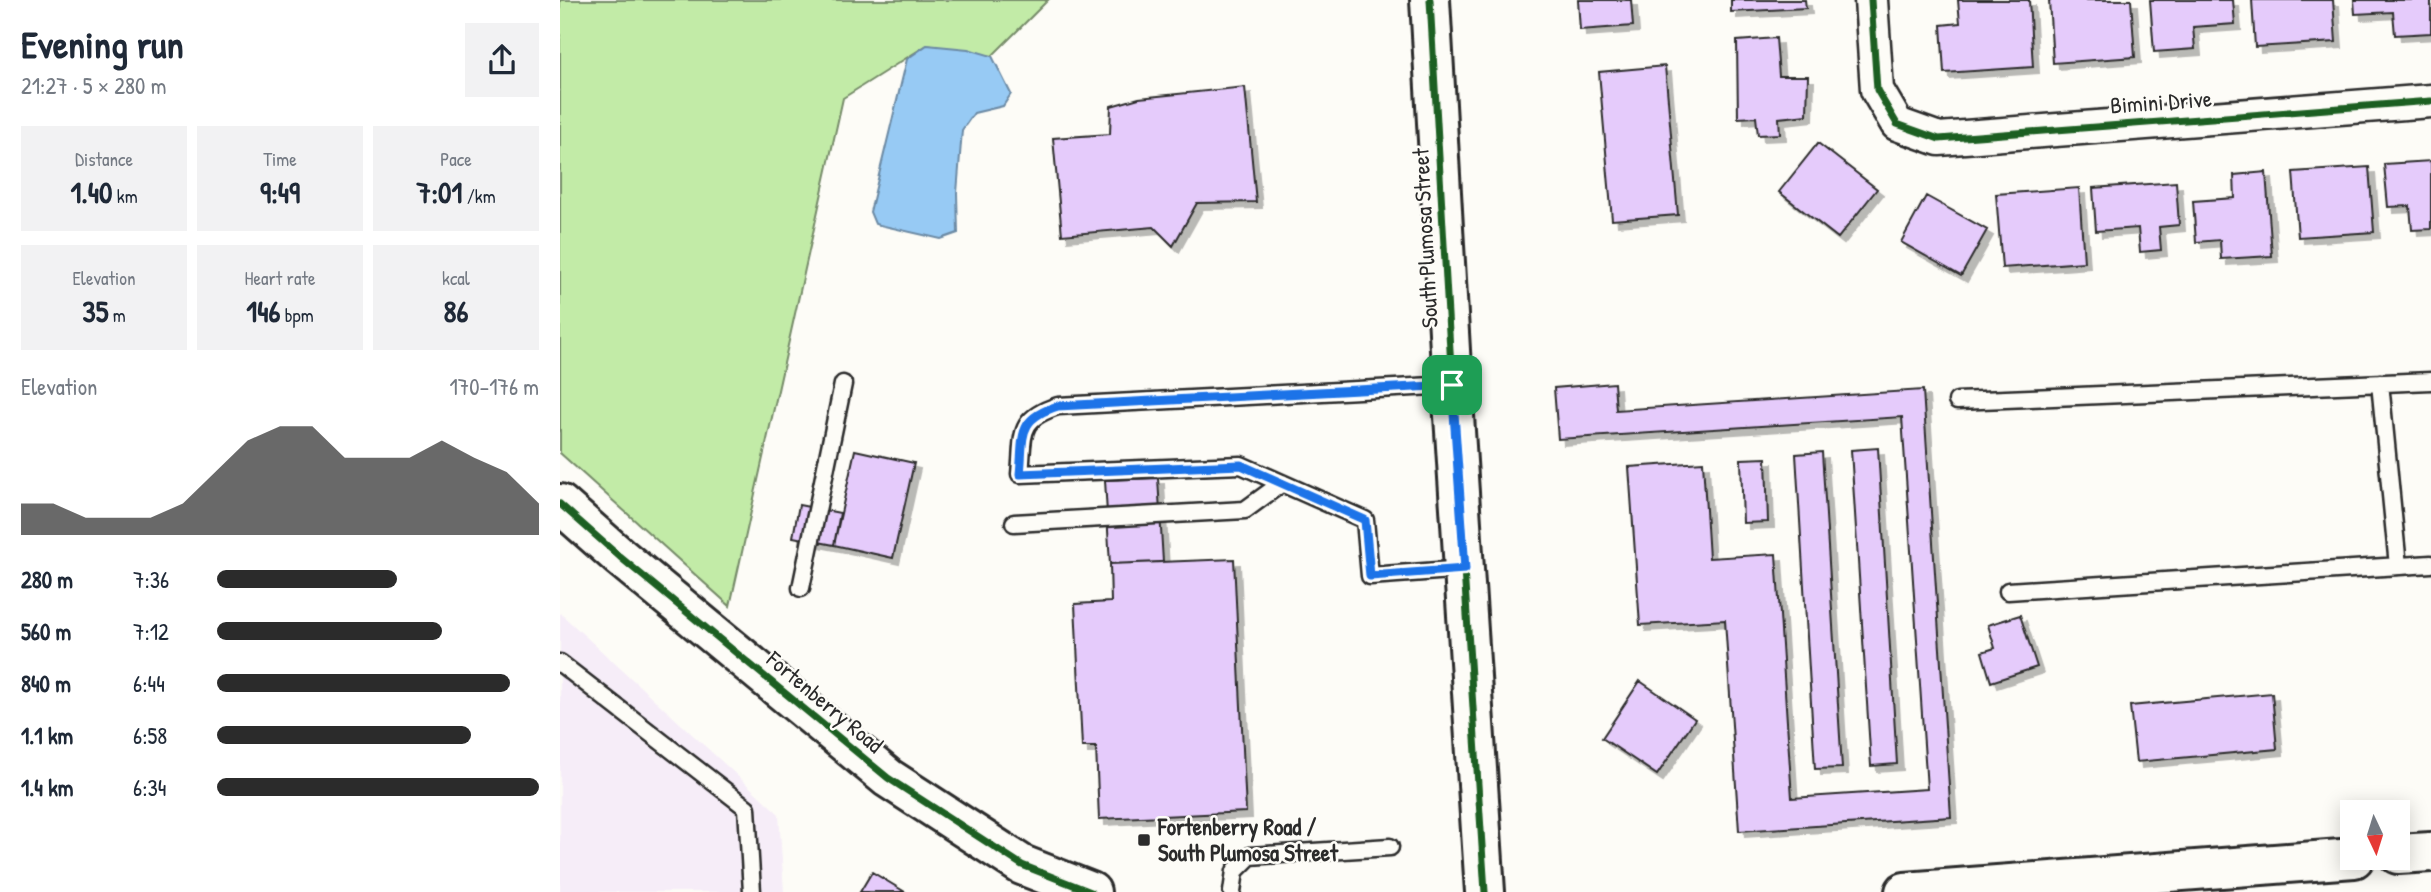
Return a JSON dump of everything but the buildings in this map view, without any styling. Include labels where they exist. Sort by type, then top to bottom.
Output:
[{"type":"street","name":"South Plumosa Street","points":[[1430,0],[1485,892]]},
{"type":"street","name":"Bimini Drive","points":[[1871,0],[1877,90],[1897,124],[1939,139],[2431,101]]},
{"type":"street","name":"Fortenberry Road","points":[[560,504],[620,557],[888,778],[1022,864],[1091,892]]},
{"type":"street","points":[[2410,853],[2431,852]]},
{"type":"street","points":[[1905,892],[2340,859]]},
{"type":"lane","points":[[1957,401],[2431,381]]},
{"type":"lane","points":[[802,588],[843,383]]},
{"type":"lane","points":[[2380,383],[2398,566]]},
{"type":"lane","points":[[1452,385],[1058,406],[1037,412],[1025,427],[1020,474],[1241,465],[1365,520],[1370,576],[1465,569]]},
{"type":"lane","points":[[1014,523],[1245,510],[1282,483]]},
{"type":"lane","points":[[2008,591],[2431,564]]},
{"type":"lane","points":[[560,663],[747,808],[752,892]]},
{"type":"lane","points":[[1232,892],[1235,871],[1250,856],[1390,847]]},
{"type":"shaded area","points":[[560,613],[779,814],[784,892],[560,892]]},
{"type":"green space","points":[[560,0],[1048,0],[992,56],[927,45],[843,98],[730,606],[560,453]]},
{"type":"water","points":[[927,45],[968,49],[992,56],[1011,94],[1003,106],[974,113],[962,130],[957,193],[958,233],[941,239],[875,224],[870,212],[907,59]]},
{"type":"cycle path","points":[[1430,0],[1485,892]]},
{"type":"cycle path","points":[[1871,0],[1877,90],[1897,124],[1939,139],[2431,101]]},
{"type":"cycle path","points":[[560,504],[620,557],[888,778],[1022,865],[1091,892]]},
{"type":"place","name":"Fortenberry Road / South Plumosa Street","points":[[1144,840]]},
{"type":"route","points":[[1452,385],[1465,569],[1370,576],[1365,520],[1241,465],[1020,474],[1025,427],[1037,412],[1058,406],[1452,385]]}]
